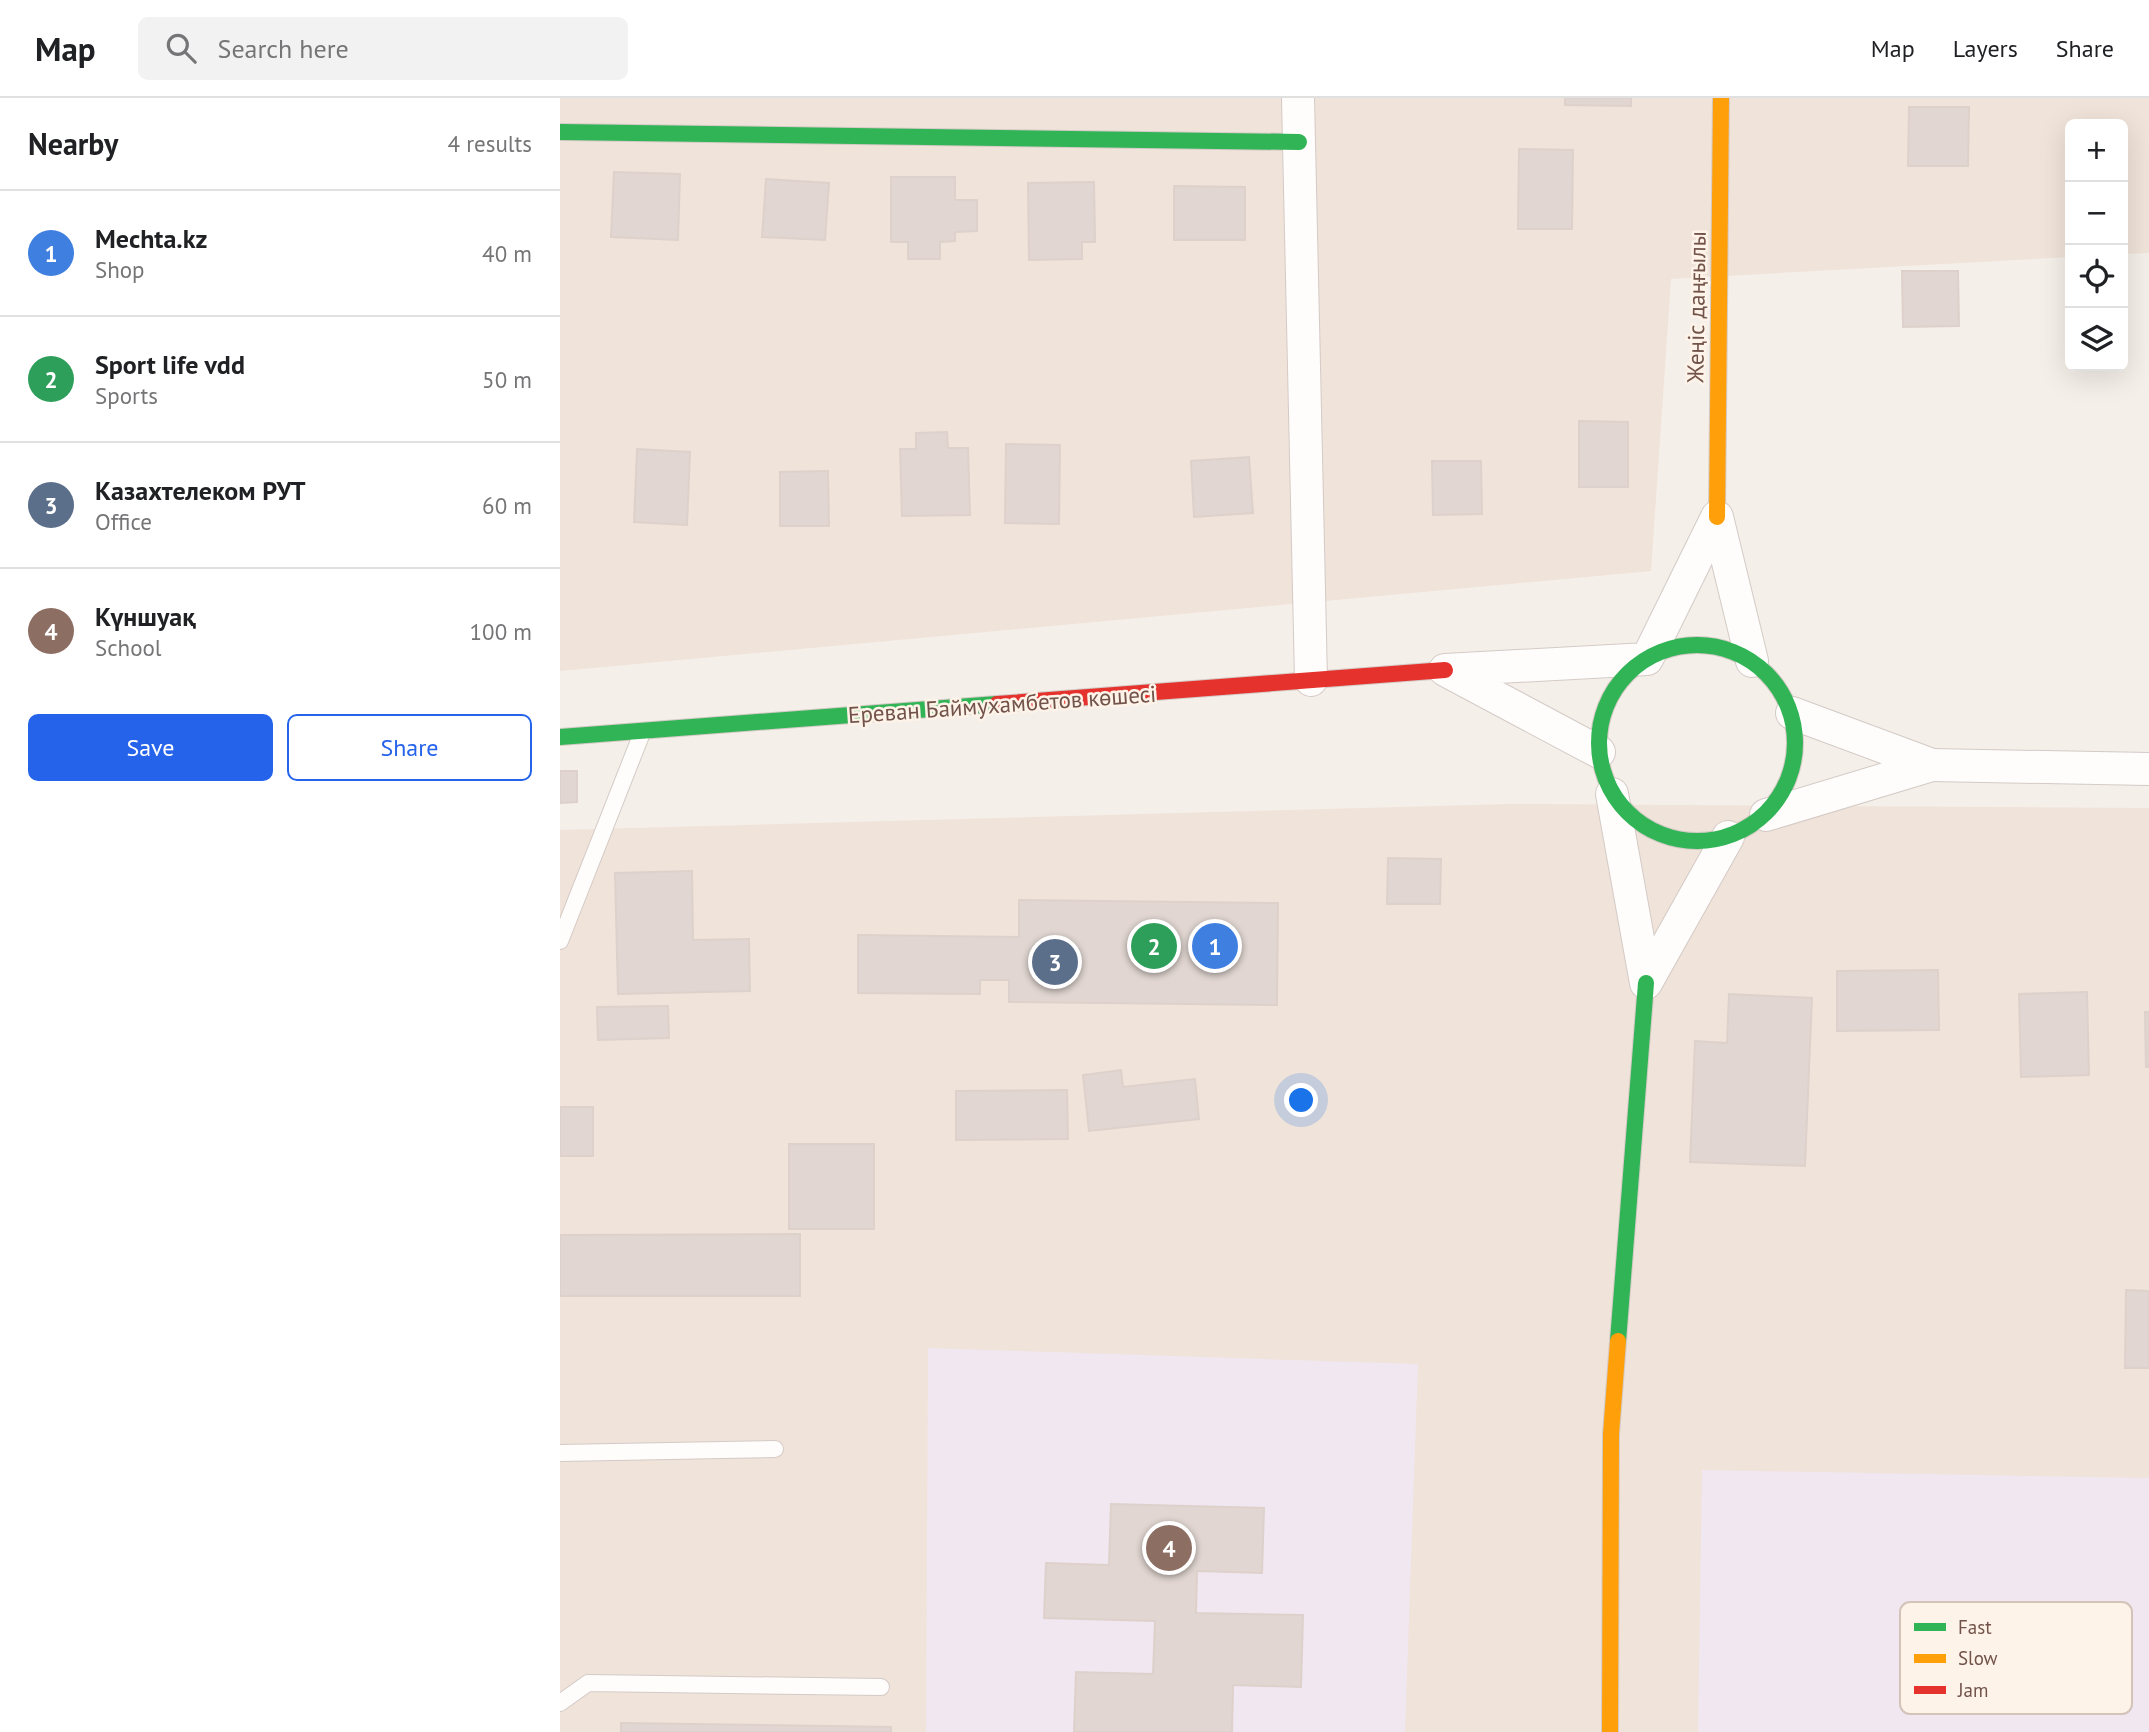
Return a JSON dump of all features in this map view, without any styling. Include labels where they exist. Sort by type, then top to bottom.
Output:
[{"type":"street","points":[[1298,98],[1311,680]]},
{"type":"street","name":"Жеңіс даңғылы","points":[[1717,517],[1721,98]]},
{"type":"street","points":[[560,132],[1299,142]]},
{"type":"street","points":[[1647,659],[1717,517]]},
{"type":"street","points":[[1717,517],[1752,661]]},
{"type":"street","points":[[1610,1732],[1611,1434],[1646,983],[1612,794],[1603,774],[1599,752],[1600,730],[1605,708],[1615,689],[1629,672],[1667,649],[1700,645],[1733,651],[1752,661],[1776,684],[1792,713],[1796,757],[1780,798],[1766,815],[1748,828],[1728,837],[1695,842],[1662,836],[1643,826],[1612,794]]},
{"type":"street","points":[[1445,670],[1647,659]]},
{"type":"street","points":[[1445,670],[1599,752]]},
{"type":"street","name":"Ереван Баймухамбетов көшесі","points":[[560,737],[1445,670]]},
{"type":"street","points":[[1792,713],[1932,765]]},
{"type":"street","points":[[1766,815],[1932,765],[2149,769]]},
{"type":"street","points":[[1646,983],[1728,837]]},
{"type":"lane","points":[[560,942],[643,731]]},
{"type":"lane","points":[[560,1453],[775,1449]]},
{"type":"lane","points":[[560,1703],[587,1683],[881,1687]]},
{"type":"shaded area","points":[[560,98],[2149,98],[2149,253],[2128,254],[2128,119],[2065,119],[2065,257],[1671,279],[1651,571],[560,671]]},
{"type":"shaded area","points":[[1512,804],[2149,808],[2149,1732],[560,1732],[560,830]]},
{"type":"shaded area","points":[[928,1348],[1418,1364],[1405,1732],[926,1732]]},
{"type":"shaded area","points":[[1702,1470],[2149,1478],[2149,1732],[1698,1732]]},
{"type":"building","points":[[1565,98],[1631,98],[1631,106],[1565,105]]},
{"type":"building","points":[[1909,107],[1969,107],[1968,166],[1908,166]]},
{"type":"building","points":[[1519,149],[1573,150],[1572,229],[1518,229]]},
{"type":"building","points":[[614,172],[680,174],[678,240],[611,237]]},
{"type":"building","points":[[891,177],[955,177],[955,200],[977,200],[977,231],[955,232],[955,241],[940,242],[940,259],[908,259],[908,242],[891,242]]},
{"type":"building","points":[[766,179],[829,183],[825,240],[762,237]]},
{"type":"building","points":[[1094,182],[1095,242],[1082,242],[1082,259],[1029,260],[1028,183]]},
{"type":"building","points":[[1174,186],[1245,187],[1245,240],[1174,240]]},
{"type":"building","points":[[1902,271],[1958,271],[1959,326],[1903,327]]},
{"type":"building","points":[[1579,421],[1628,422],[1628,487],[1579,487]]},
{"type":"building","points":[[947,432],[948,448],[968,448],[970,515],[902,516],[900,449],[916,449],[916,433]]},
{"type":"building","points":[[1006,444],[1060,445],[1059,524],[1005,523]]},
{"type":"building","points":[[637,449],[690,452],[687,525],[634,522]]},
{"type":"building","points":[[1249,457],[1253,513],[1194,517],[1191,461]]},
{"type":"building","points":[[1432,461],[1481,461],[1482,514],[1433,515]]},
{"type":"building","points":[[828,471],[829,526],[780,526],[780,472]]},
{"type":"building","points":[[560,771],[577,771],[577,802],[560,803]]},
{"type":"building","points":[[1388,858],[1441,859],[1440,904],[1387,904]]},
{"type":"building","points":[[692,871],[693,940],[749,939],[750,991],[618,994],[615,873]]},
{"type":"building","points":[[1019,900],[1278,903],[1277,1005],[1009,1002],[1009,980],[980,980],[980,994],[858,993],[858,935],[1019,937]]},
{"type":"building","points":[[1938,970],[1939,1030],[1837,1031],[1837,971]]},
{"type":"building","points":[[2087,992],[2089,1075],[2021,1077],[2019,994]]},
{"type":"building","points":[[1729,994],[1812,998],[1805,1166],[1690,1162],[1695,1041],[1727,1043]]},
{"type":"building","points":[[668,1006],[669,1038],[598,1040],[597,1007]]},
{"type":"building","points":[[2145,1012],[2149,1012],[2149,1067],[2146,1067]]},
{"type":"building","points":[[1121,1070],[1123,1087],[1195,1079],[1199,1119],[1089,1131],[1083,1075]]},
{"type":"building","points":[[1067,1090],[1068,1139],[956,1140],[956,1091]]},
{"type":"building","points":[[560,1107],[593,1107],[593,1156],[560,1156]]},
{"type":"building","points":[[789,1144],[874,1144],[874,1229],[789,1229]]},
{"type":"building","points":[[800,1234],[800,1296],[560,1296],[560,1235]]},
{"type":"building","points":[[2126,1290],[2149,1291],[2149,1368],[2125,1368]]},
{"type":"building","points":[[1111,1504],[1264,1508],[1262,1573],[1197,1571],[1196,1613],[1303,1615],[1301,1687],[1233,1685],[1232,1732],[1074,1732],[1076,1672],[1153,1674],[1155,1621],[1044,1618],[1046,1563],[1109,1565]]},
{"type":"building","points":[[621,1723],[891,1727],[891,1732],[621,1732]]},
{"type":"traffic: fast","points":[[560,132],[1299,142]]},
{"type":"traffic: fast","points":[[1697,645],[1716,646],[1735,652],[1767,673],[1788,705],[1794,724],[1795,743],[1794,762],[1788,781],[1767,813],[1735,834],[1716,840],[1697,841],[1678,840],[1659,834],[1627,813],[1606,781],[1600,762],[1599,743],[1600,724],[1606,705],[1627,673],[1659,652],[1678,646],[1697,645]]},
{"type":"traffic: fast","points":[[560,737],[997,704]]},
{"type":"traffic: fast","points":[[1618,1341],[1646,983]]},
{"type":"traffic: slow","points":[[1717,517],[1721,98]]},
{"type":"traffic: slow","points":[[1610,1732],[1611,1434],[1618,1341]]},
{"type":"traffic: jam","points":[[997,704],[1445,670]]},
{"type":"place","name":"Sport life vdd","points":[[1154,946]]},
{"type":"place","name":"Mechta.kz","points":[[1215,946]]},
{"type":"place","name":"Казахтелеком РУТ","points":[[1055,962]]},
{"type":"place","name":"Күншуақ","points":[[1169,1548]]}]
